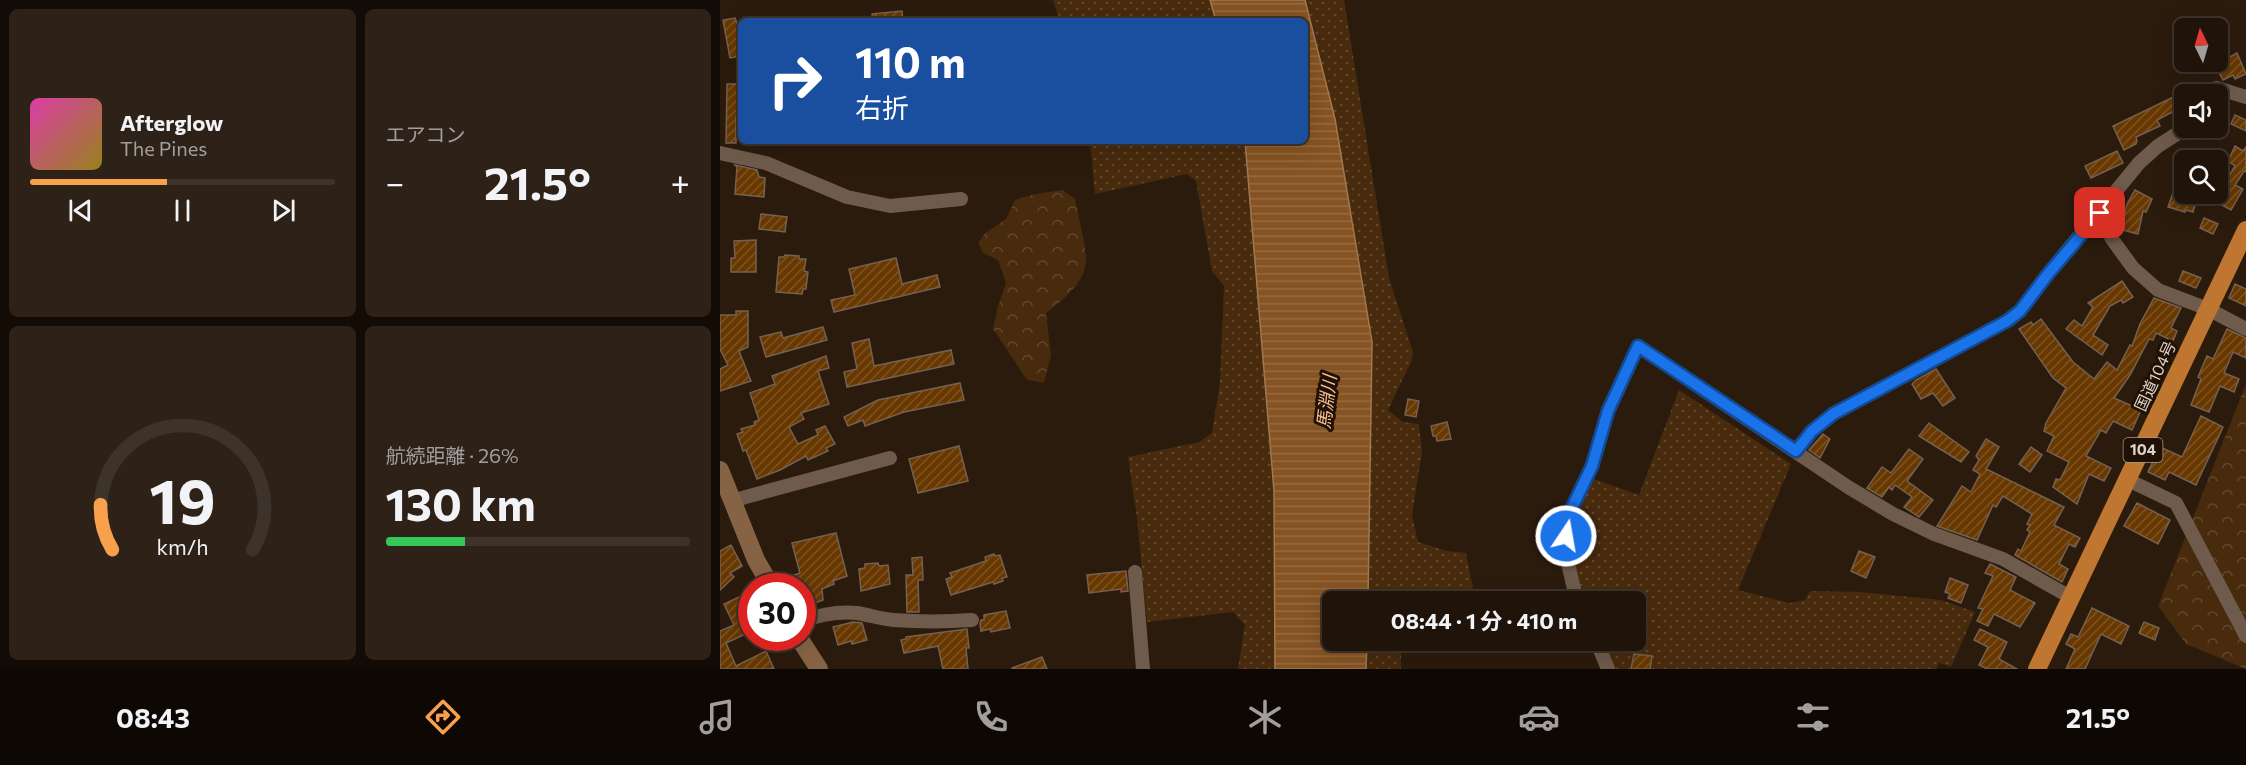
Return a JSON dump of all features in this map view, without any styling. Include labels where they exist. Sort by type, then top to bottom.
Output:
[{"type":"highway","name":"国道104号","points":[[2037,669],[2246,230]]},
{"type":"street","points":[[2228,91],[2246,97]]},
{"type":"street","points":[[1796,451],[1812,431],[1833,414],[2007,321],[2020,311],[2139,163],[2174,136]]},
{"type":"street","points":[[720,153],[766,163],[848,197],[890,206],[961,199]]},
{"type":"street","points":[[2100,213],[2112,239],[2133,268],[2158,290],[2208,309],[2246,329]]},
{"type":"street","points":[[1574,591],[1567,559],[1566,536],[1569,514],[1592,466],[1608,411],[1638,346],[1848,487],[1893,514],[1934,534],[2003,560],[2072,598]]},
{"type":"street","points":[[731,501],[890,459]]},
{"type":"street","points":[[720,470],[731,501],[764,573]]},
{"type":"street","points":[[2128,480],[2176,503],[2246,636]]},
{"type":"street","points":[[1135,572],[1143,669]]},
{"type":"street","points":[[816,616],[857,613],[875,618],[937,623],[972,620]]},
{"type":"street","points":[[807,651],[819,669]]},
{"type":"street","points":[[1601,651],[1608,669]]},
{"type":"green space","points":[[1053,0],[1210,0],[1215,18],[1059,18]]},
{"type":"green space","points":[[1305,0],[1344,0],[1389,278],[1413,352],[1411,362],[1388,410],[1403,422],[1419,424],[1422,451],[1412,515],[1418,542],[1447,551],[1466,553],[1473,591],[1368,591],[1372,342],[1335,119]]},
{"type":"green space","points":[[1090,144],[1245,144],[1274,491],[1275,669],[1238,669],[1245,625],[1233,612],[1147,622],[1137,518],[1128,457],[1199,442],[1212,433],[1220,382],[1224,286],[1212,271],[1196,181],[1187,174],[1095,194]]},
{"type":"green space","points":[[1063,190],[1075,199],[1086,261],[1082,277],[1077,284],[1046,313],[1051,355],[1044,383],[1027,380],[993,329],[1006,283],[998,260],[983,253],[978,243],[985,233],[1006,219],[1015,200]]},
{"type":"green space","points":[[2246,384],[2246,669],[2186,644],[2158,606]]},
{"type":"green space","points":[[1679,390],[1791,464],[1738,590],[1790,603],[1805,600],[1810,591],[1860,592],[1941,600],[1975,612],[1951,667],[1939,663],[1936,669],[1613,669],[1607,651],[1646,651],[1646,591],[1581,591],[1572,556],[1573,534],[1576,514],[1591,478],[1639,495]]},
{"type":"green space","points":[[1367,651],[1401,651],[1401,669],[1366,669]]},
{"type":"water","name":"馬淵川","points":[[1210,0],[1305,0],[1335,119],[1372,342],[1368,591],[1322,591],[1322,651],[1367,651],[1366,669],[1275,669],[1274,491],[1245,144],[1308,144],[1308,18],[1215,18]]},
{"type":"building","points":[[902,11],[903,18],[873,18],[872,14]]},
{"type":"building","points":[[735,18],[738,26],[738,57],[730,58],[723,20]]},
{"type":"building","points":[[2237,53],[2246,74],[2235,79],[2233,75],[2223,80],[2219,72],[2228,72],[2228,58]]},
{"type":"building","points":[[727,84],[738,84],[736,143],[726,143]]},
{"type":"building","points":[[2174,97],[2174,111],[2157,120],[2160,126],[2136,137],[2136,144],[2124,150],[2113,126]]},
{"type":"building","points":[[2235,115],[2246,120],[2246,131],[2231,124]]},
{"type":"building","points":[[2235,146],[2243,151],[2246,147],[2246,172],[2244,171],[2235,185],[2243,189],[2231,210],[2220,204],[2228,204],[2228,178],[2235,166],[2228,161]]},
{"type":"building","points":[[2117,151],[2123,163],[2091,178],[2085,166]]},
{"type":"building","points":[[735,165],[757,170],[759,177],[765,178],[764,197],[735,194],[737,167]]},
{"type":"building","points":[[2135,190],[2152,199],[2146,212],[2143,211],[2138,234],[2123,230],[2122,225],[2127,204]]},
{"type":"building","points":[[2174,190],[2174,204],[2195,204],[2193,212],[2168,207]]},
{"type":"building","points":[[761,214],[787,217],[785,232],[759,229]]},
{"type":"building","points":[[2204,218],[2218,224],[2213,234],[2200,228]]},
{"type":"building","points":[[756,240],[756,272],[731,272],[731,258],[735,258],[734,241]]},
{"type":"building","points":[[785,255],[806,259],[804,271],[808,272],[806,289],[803,289],[802,294],[776,292],[779,257]]},
{"type":"building","points":[[896,258],[902,284],[937,275],[940,287],[834,312],[831,300],[855,295],[849,269]]},
{"type":"building","points":[[2183,271],[2201,278],[2196,288],[2179,281]]},
{"type":"building","points":[[2122,281],[2133,297],[2123,303],[2121,300],[2110,306],[2093,335],[2108,345],[2102,355],[2066,329],[2074,320],[2082,326],[2093,307],[2088,303]]},
{"type":"building","points":[[2235,284],[2246,289],[2246,306],[2229,298]]},
{"type":"building","points":[[2154,298],[2181,308],[2171,328],[2177,331],[2173,341],[2156,333],[2153,340],[2149,339],[2130,375],[2114,398],[2141,410],[2132,430],[2113,421],[2106,433],[2101,430],[2086,456],[2111,468],[2104,481],[2089,474],[2077,504],[2053,487],[2056,479],[2060,480],[2069,462],[2047,451],[2054,436],[2044,431],[2046,423],[2066,388],[2053,378],[2019,329],[2031,322],[2033,325],[2041,319],[2073,362],[2094,379],[2107,362],[2117,370],[2130,345],[2132,346],[2140,324]]},
{"type":"building","points":[[736,311],[748,311],[748,347],[739,351],[751,381],[720,391],[720,369],[728,365],[720,349],[720,315],[736,315]]},
{"type":"building","points":[[823,327],[827,340],[766,357],[760,337],[781,332],[783,338]]},
{"type":"building","points":[[2227,329],[2246,338],[2246,358],[2233,352],[2224,373],[2239,379],[2234,392],[2220,386],[2209,412],[2191,405],[2201,379],[2198,377],[2207,356],[2213,359]]},
{"type":"building","points":[[869,339],[874,366],[951,350],[954,364],[847,387],[844,372],[857,369],[852,343]]},
{"type":"building","points":[[826,356],[829,368],[818,371],[829,404],[801,413],[804,419],[789,427],[798,444],[818,435],[816,430],[825,426],[835,444],[826,448],[828,451],[808,460],[806,456],[757,479],[737,434],[743,432],[741,429],[755,425],[754,422],[759,420],[750,393],[775,384],[772,376]]},
{"type":"building","points":[[1936,369],[1955,398],[1943,406],[1933,393],[1921,399],[1912,384]]},
{"type":"building","points":[[960,383],[964,400],[904,412],[865,426],[863,420],[848,426],[844,417],[878,400]]},
{"type":"building","points":[[1408,399],[1419,401],[1416,417],[1405,415]]},
{"type":"building","points":[[2201,416],[2223,427],[2196,485],[2169,472],[2165,480],[2148,472],[2160,447],[2182,457]]},
{"type":"building","points":[[1447,422],[1451,439],[1437,441],[1436,436],[1433,436],[1431,426]]},
{"type":"building","points":[[1929,423],[1969,452],[1961,462],[1919,436]]},
{"type":"building","points":[[1823,434],[1830,439],[1820,458],[1809,450]]},
{"type":"building","points":[[1986,439],[1999,447],[1986,469],[2064,507],[2054,525],[2080,538],[2075,547],[2069,544],[2059,564],[2068,569],[2062,582],[2015,555],[2018,549],[2021,551],[2030,532],[2027,530],[2030,525],[2027,524],[2032,514],[2003,496],[1996,507],[1993,505],[1977,540],[1937,526],[1962,486],[1971,492],[1980,474],[1973,470],[1979,460],[1976,456]]},
{"type":"building","points":[[959,446],[968,481],[918,493],[909,459]]},
{"type":"building","points":[[2031,447],[2042,455],[2030,472],[2019,464]]},
{"type":"building","points":[[1909,449],[1923,459],[1907,481],[1933,500],[1919,517],[1904,507],[1912,497],[1895,485],[1892,490],[1889,487],[1882,497],[1867,488],[1882,467],[1891,473]]},
{"type":"building","points":[[2137,503],[2170,520],[2158,544],[2124,526]]},
{"type":"building","points":[[836,533],[847,576],[833,581],[834,584],[822,589],[823,600],[816,603],[816,573],[800,573],[792,543]]},
{"type":"building","points":[[731,545],[742,566],[730,573],[734,577],[720,590],[720,551]]},
{"type":"building","points":[[1859,551],[1875,557],[1866,578],[1851,571]]},
{"type":"building","points":[[994,554],[995,556],[1000,555],[1007,577],[1002,578],[1003,581],[951,595],[946,579],[952,577],[950,573],[986,561],[985,557]]},
{"type":"building","points":[[922,557],[923,580],[918,580],[919,612],[907,612],[906,575],[913,575],[912,558]]},
{"type":"building","points":[[878,563],[879,566],[888,565],[890,584],[861,591],[859,569],[865,568],[865,564]]},
{"type":"building","points":[[1990,564],[2016,577],[2010,590],[2035,603],[2020,627],[1994,614],[1988,626],[1977,621],[1983,609],[1978,608],[1993,576],[1985,573]]},
{"type":"building","points":[[1126,571],[1128,591],[1121,592],[1121,589],[1089,593],[1087,575]]},
{"type":"building","points":[[1950,578],[1968,585],[1961,603],[1948,598],[1950,594],[1945,592]]},
{"type":"building","points":[[738,598],[738,637],[726,643],[736,666],[766,651],[774,669],[720,669],[720,631],[734,625],[724,604]]},
{"type":"building","points":[[2092,608],[2129,626],[2121,644],[2101,634],[2085,669],[2066,669],[2075,649],[2066,644],[2071,634],[2078,637]]},
{"type":"building","points":[[1006,611],[1010,628],[991,632],[990,629],[981,631],[980,624],[981,620],[984,620],[984,615]]},
{"type":"building","points":[[853,622],[862,623],[867,640],[838,645],[833,627]]},
{"type":"building","points":[[2144,622],[2159,628],[2155,640],[2139,633]]},
{"type":"building","points":[[967,629],[968,669],[943,669],[938,646],[904,653],[901,640],[906,637]]},
{"type":"building","points":[[1980,629],[2007,642],[1999,659],[2017,669],[1987,669],[1979,665],[1988,647],[1974,640]]},
{"type":"building","points":[[1634,654],[1652,656],[1650,669],[1631,669]]},
{"type":"building","points":[[1042,657],[1047,669],[1012,668]]},
{"type":"route","points":[[1566,536],[1569,514],[1592,466],[1608,411],[1638,346],[1796,451],[1812,431],[1833,414],[2007,321],[2020,311],[2100,213]]}]
